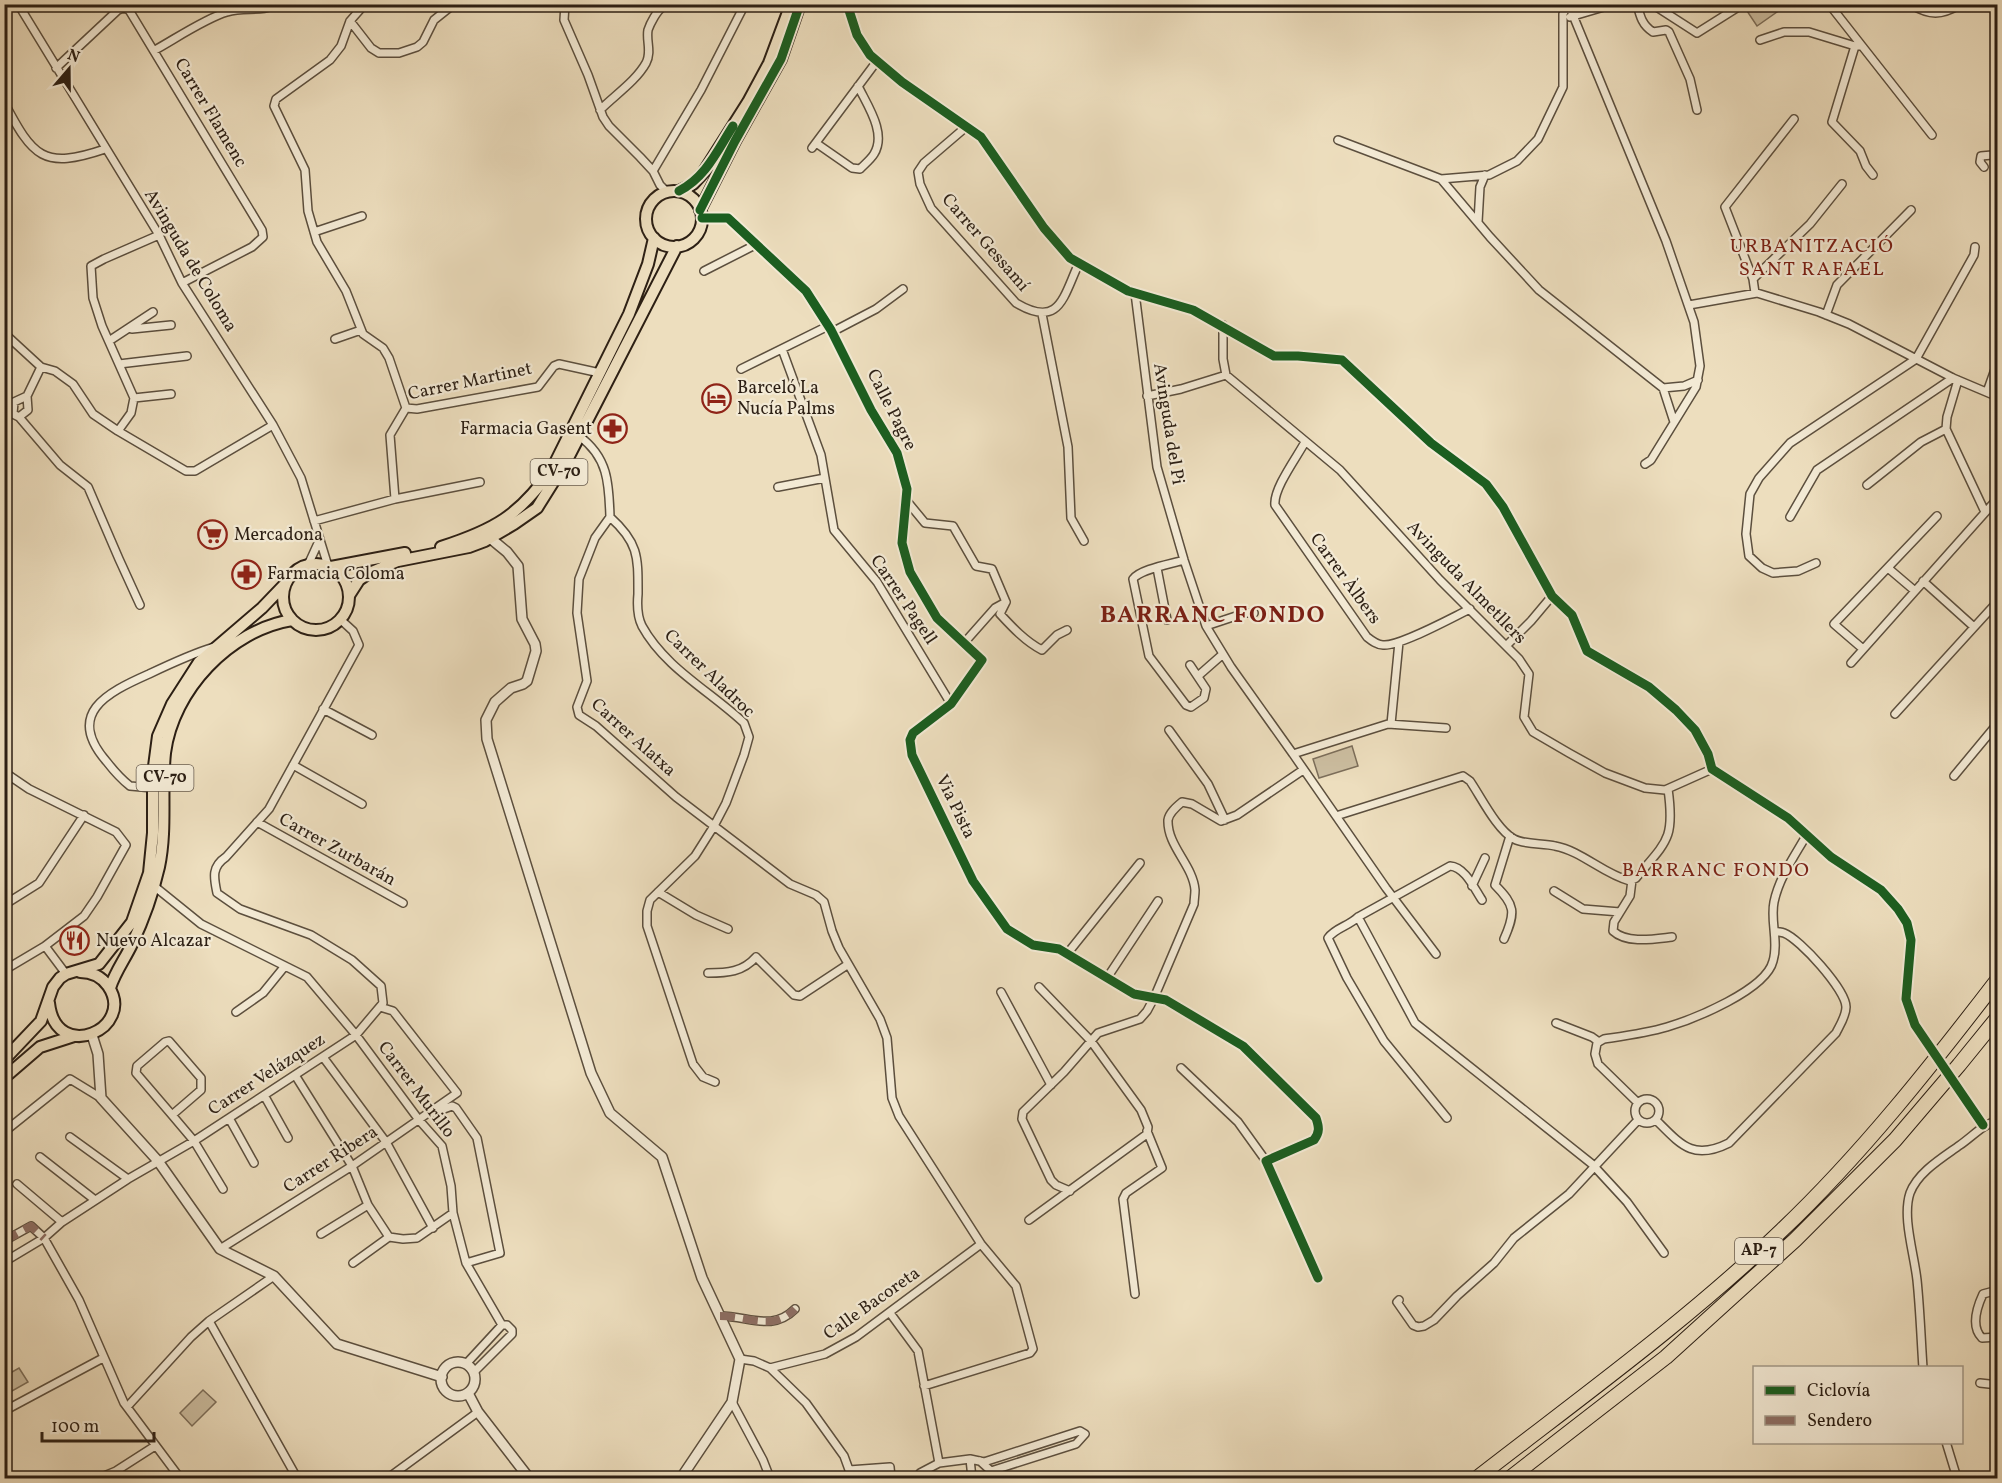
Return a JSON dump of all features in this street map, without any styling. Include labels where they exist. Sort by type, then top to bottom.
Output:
[{"type":"highway","name":"AP-7","points":[[1477,1479],[1650,1344],[1731,1277],[1783,1229],[1832,1179],[1901,1099],[1998,979]]},
{"type":"highway","name":"AP-7","points":[[1510,1479],[1666,1357],[1795,1240],[1895,1140],[1998,1017]]},
{"type":"main road","points":[[679,191],[693,184],[704,173],[748,102],[769,63],[791,4]]},
{"type":"main road","name":"CV-70","points":[[341,620],[349,604],[350,594],[359,580],[369,573],[398,561],[469,547],[490,538],[537,508],[567,460],[677,246],[690,242],[700,230],[701,214],[735,141],[781,59],[800,4]]},
{"type":"main road","points":[[666,191],[679,191],[690,196],[701,214]]},
{"type":"main road","name":"CV-70","points":[[71,973],[99,964],[132,922],[149,873],[158,736],[172,704],[199,662],[262,608],[292,575],[308,565],[329,566],[437,548],[475,536],[500,524],[537,490],[552,469],[629,314],[648,264],[654,238],[647,228],[645,217],[649,205],[657,196],[666,191]]},
{"type":"main road","points":[[654,238],[664,245],[677,246]]},
{"type":"main road","points":[[329,566],[347,583],[350,594]]},
{"type":"main road","points":[[286,583],[284,602],[292,620],[311,630],[332,627],[341,620]]},
{"type":"main road","name":"CV-70","points":[[92,1035],[101,1030],[113,1012],[114,1001],[110,988],[114,974],[132,945],[154,886],[163,832],[165,752],[172,726],[183,700],[199,677],[241,639],[264,628],[292,620]]},
{"type":"main road","points":[[4,1060],[41,1021],[53,987],[71,973],[87,972],[98,976],[110,988]]},
{"type":"main road","points":[[48,999],[50,1015],[57,1026],[74,1036]]},
{"type":"main road","points":[[4,1078],[40,1047],[74,1036],[92,1035]]},
{"type":"street","name":"Avinguda de Coloma","points":[[18,4],[159,236],[182,283],[273,425],[301,478],[319,541],[329,566]]},
{"type":"street","points":[[155,50],[224,12],[238,9],[267,9],[278,4]]},
{"type":"street","points":[[365,4],[350,21],[341,46],[330,60],[276,99],[274,106],[305,170],[308,211],[317,242],[346,291],[363,334],[383,348],[389,358],[406,408]]},
{"type":"street","points":[[350,21],[371,48],[379,53],[399,53],[417,47],[423,42],[434,20],[454,4]]},
{"type":"street","points":[[565,4],[564,20],[588,75],[600,110],[609,126],[652,171],[666,191]]},
{"type":"street","points":[[847,4],[856,35],[870,55],[902,82],[981,137],[1044,228],[1070,258],[1128,291],[1193,310],[1274,356],[1342,360],[1431,443],[1486,484],[1503,507],[1552,596],[1572,615],[1587,651],[1649,687],[1695,729],[1708,754],[1712,769],[1788,818],[1831,857],[1881,890],[1907,923],[1911,940],[1906,999],[1915,1025],[1983,1125]]},
{"type":"street","points":[[1566,6],[1583,4]]},
{"type":"street","points":[[1564,23],[1614,4]]},
{"type":"street","points":[[1637,4],[1640,16],[1648,29],[1653,32],[1665,30],[1669,32],[1690,79],[1697,110]]},
{"type":"street","points":[[1652,4],[1697,33],[1743,4]]},
{"type":"street","points":[[1829,4],[1858,46],[1932,135]]},
{"type":"street","points":[[1910,4],[1925,13],[1944,12],[1961,4]]},
{"type":"street","name":"Carrer Flamenc","points":[[56,68],[123,6],[129,10],[135,16],[262,230],[262,237],[252,247],[182,283]]},
{"type":"street","points":[[600,110],[640,72],[646,63],[649,50],[649,27],[659,10],[669,6],[744,6],[701,90],[652,171]]},
{"type":"street","points":[[1338,140],[1441,179],[1485,175],[1517,161],[1538,139],[1563,87],[1563,14],[1566,6]]},
{"type":"street","points":[[1566,6],[1643,182],[1694,322],[1700,366],[1696,387],[1651,460],[1645,464]]},
{"type":"street","points":[[1563,14],[1574,20]]},
{"type":"street","points":[[1760,40],[1784,32],[1809,32],[1858,46]]},
{"type":"street","points":[[1858,46],[1832,122],[1860,150],[1866,166],[1873,175]]},
{"type":"street","points":[[858,86],[878,129],[879,141],[874,154],[861,169],[852,168],[814,145],[858,86],[877,61]]},
{"type":"street","points":[[4,102],[29,144],[46,157],[58,159],[82,157],[105,149]]},
{"type":"street","points":[[1755,293],[1753,279],[1725,207],[1794,120]]},
{"type":"street","name":"Carrer Gessamí","points":[[966,127],[924,164],[918,172],[921,184],[931,208],[1016,303],[1030,311],[1042,314]]},
{"type":"street","points":[[1984,167],[1980,162],[1981,156],[1998,157]]},
{"type":"street","points":[[1478,222],[1480,187],[1485,175]]},
{"type":"street","points":[[1441,179],[1539,290],[1663,388],[1674,422]]},
{"type":"street","points":[[1753,279],[1810,224],[1842,184]]},
{"type":"street","points":[[1826,315],[1837,285],[1911,210]]},
{"type":"street","name":"Calle Pagre","points":[[701,214],[728,218],[758,244],[806,291],[830,329],[871,410],[897,453],[907,489],[902,543],[910,572],[937,618],[982,660]]},
{"type":"street","points":[[314,232],[362,216]]},
{"type":"street","points":[[118,431],[131,413],[134,399],[93,298],[91,266],[159,236]]},
{"type":"street","points":[[704,271],[758,244]]},
{"type":"street","points":[[1816,563],[1798,571],[1773,573],[1762,568],[1749,556],[1746,534],[1750,494],[1759,478],[1790,443],[1916,359],[1974,255],[1975,247]]},
{"type":"street","points":[[1079,263],[1060,303],[1052,311],[1042,314],[1068,447],[1071,518],[1084,541]]},
{"type":"street","points":[[741,369],[876,309],[903,289]]},
{"type":"street","name":"Avinguda del Pi","points":[[1135,293],[1157,467],[1206,626],[1303,770]]},
{"type":"street","points":[[1689,305],[1755,293],[1849,324],[1955,379],[1998,397]]},
{"type":"street","points":[[109,341],[153,312]]},
{"type":"street","points":[[130,329],[171,325]]},
{"type":"street","points":[[1147,396],[1181,389],[1226,375],[1222,360],[1223,325]]},
{"type":"street","points":[[335,339],[361,330]]},
{"type":"street","points":[[4,333],[42,367],[55,371],[72,384],[93,414],[186,471],[195,471],[273,425]]},
{"type":"street","name":"Carrer Pagell","points":[[782,349],[821,455],[834,530],[877,582],[951,704]]},
{"type":"street","points":[[119,364],[187,356]]},
{"type":"street","points":[[1987,392],[1998,361]]},
{"type":"street","name":"Carrer Martinet","points":[[395,498],[390,435],[406,408],[417,409],[538,387],[554,366],[559,364],[600,373]]},
{"type":"street","points":[[19,417],[28,410],[27,396],[42,367]]},
{"type":"street","name":"Avinguda Almetllers","points":[[1226,375],[1340,470],[1377,513],[1519,659],[1528,674],[1524,717],[1533,732],[1605,773],[1645,788],[1668,789]]},
{"type":"street","points":[[1955,379],[1946,429],[1985,512]]},
{"type":"street","points":[[1790,517],[1818,470],[1955,379]]},
{"type":"street","points":[[1663,388],[1684,386],[1698,380]]},
{"type":"street","points":[[134,399],[171,394]]},
{"type":"street","points":[[4,400],[14,402],[27,396]]},
{"type":"street","points":[[14,402],[13,414],[19,417],[60,465],[88,487],[140,605]]},
{"type":"street","points":[[1867,485],[1921,442],[1946,429]]},
{"type":"street","points":[[579,436],[590,444],[601,460],[609,487],[610,517]]},
{"type":"street","name":"Carrer Àlbers","points":[[1305,442],[1274,499],[1275,505],[1367,637],[1377,644],[1386,646],[1470,609]]},
{"type":"street","points":[[778,487],[825,478]]},
{"type":"street","points":[[314,521],[395,498],[480,482]]},
{"type":"street","points":[[1851,663],[1998,498]]},
{"type":"street","points":[[906,500],[926,523],[953,526],[976,566],[992,569],[1006,602],[1000,614],[1011,626],[1042,650],[1057,635],[1067,630]]},
{"type":"street","points":[[1863,649],[1834,624],[1937,516]]},
{"type":"street","name":"Carrer Alatxa","points":[[610,517],[595,538],[579,579],[577,613],[587,681],[577,707],[579,715],[596,726],[676,797],[714,826]]},
{"type":"street","name":"Carrer Aladroc","points":[[610,517],[626,532],[635,550],[638,566],[638,616],[651,639],[667,660],[744,723],[749,737],[744,755],[714,826],[695,856],[650,900],[647,911],[647,926],[693,1064],[703,1077],[715,1082]]},
{"type":"street","points":[[490,538],[507,552],[518,566],[522,619],[535,644],[536,651],[527,681],[511,688],[495,702],[486,720],[487,739],[591,1072],[610,1113],[662,1157],[702,1278],[740,1359],[732,1402],[681,1479]]},
{"type":"street","points":[[308,565],[319,541]]},
{"type":"street","points":[[1184,560],[1135,575],[1133,579],[1149,656],[1186,705],[1191,707],[1204,698],[1206,689],[1190,665]]},
{"type":"street","points":[[1157,568],[1167,620]]},
{"type":"street","points":[[1888,568],[1915,591]]},
{"type":"street","points":[[1923,581],[1974,627]]},
{"type":"street","points":[[1506,646],[1552,596]]},
{"type":"street","points":[[1895,714],[1998,601]]},
{"type":"street","points":[[964,643],[995,608],[1006,602]]},
{"type":"street","points":[[1206,626],[1245,613],[1254,613]]},
{"type":"street","name":"Carrer Zurbarán","points":[[341,620],[353,630],[359,645],[269,809],[226,857],[218,862],[213,872],[217,893],[240,909],[311,934],[352,960],[381,986],[382,1005]]},
{"type":"street","points":[[1391,724],[1399,642]]},
{"type":"street","points":[[153,788],[130,786],[96,750],[89,734],[88,723],[93,711],[105,698],[133,681],[192,654],[216,646]]},
{"type":"street","points":[[1198,676],[1223,654]]},
{"type":"street","name":"Via Pista","points":[[982,660],[951,704],[913,733],[910,740],[912,755],[973,881],[1007,929],[1033,945],[1059,949],[1067,954]]},
{"type":"street","points":[[323,709],[372,735]]},
{"type":"street","points":[[1954,776],[1998,723]]},
{"type":"street","points":[[1293,754],[1391,724],[1446,728]]},
{"type":"street","points":[[1169,730],[1208,784],[1225,820]]},
{"type":"street","points":[[293,765],[362,804]]},
{"type":"street","points":[[1336,816],[1463,776],[1470,781],[1503,831],[1513,838],[1557,846],[1621,879],[1632,880],[1665,844],[1670,832],[1671,812],[1668,789],[1712,769]]},
{"type":"street","points":[[1070,1191],[1056,1185],[1051,1180],[1022,1119],[1023,1112],[1051,1085],[1098,1032],[1140,1019],[1155,998],[1194,904],[1195,889],[1188,868],[1171,838],[1168,819],[1182,802],[1192,804],[1221,821],[1225,820],[1237,815],[1303,770],[1392,897],[1436,954]]},
{"type":"street","points":[[4,772],[29,789],[116,832],[126,845],[84,916],[45,946],[6,966]]},
{"type":"street","points":[[4,905],[39,883],[84,815]]},
{"type":"street","name":"Carrer Zurbarán","points":[[257,822],[403,903]]},
{"type":"street","points":[[714,826],[790,884],[816,895],[824,903],[832,931],[847,965],[880,1019],[887,1038],[892,1098],[899,1116],[963,1219],[1016,1286],[1033,1349],[1030,1353],[924,1386]]},
{"type":"street","points":[[1638,1102],[1598,1064],[1595,1054],[1599,1042],[1604,1039],[1666,1028],[1725,1004],[1763,978],[1773,964],[1776,950],[1774,903],[1786,871],[1806,836]]},
{"type":"street","points":[[1504,939],[1511,920],[1512,905],[1495,885],[1513,838]]},
{"type":"street","points":[[1472,886],[1485,858]]},
{"type":"street","points":[[1140,863],[1067,954],[1134,994],[1166,1000],[1243,1046],[1316,1118],[1319,1127],[1314,1140],[1266,1161]]},
{"type":"street","points":[[1447,1118],[1384,1041],[1347,978],[1328,938],[1332,932],[1350,925],[1358,917],[1450,866],[1461,870],[1482,900]]},
{"type":"street","points":[[1632,880],[1630,896],[1614,922],[1613,931],[1619,936],[1646,940],[1672,937]]},
{"type":"street","name":"Carrer Murillo","points":[[154,886],[201,924],[307,977],[356,1035],[419,1120],[442,1146],[451,1186],[453,1213],[466,1263],[502,1325]]},
{"type":"street","points":[[1554,891],[1583,909],[1620,912]]},
{"type":"street","points":[[658,892],[696,915],[728,929]]},
{"type":"street","points":[[1107,978],[1158,901]]},
{"type":"street","points":[[1358,917],[1415,1023],[1594,1167],[1627,1202],[1664,1253]]},
{"type":"street","points":[[1656,1120],[1680,1144],[1694,1151],[1714,1151],[1730,1143],[1836,1033],[1842,1022],[1846,1006],[1842,991],[1796,942],[1784,933],[1774,931]]},
{"type":"street","points":[[45,946],[71,973]]},
{"type":"street","points":[[708,973],[727,973],[739,970],[756,957],[794,995],[800,996],[847,965]]},
{"type":"street","points":[[236,1012],[263,993],[285,966]]},
{"type":"street","points":[[1039,987],[1091,1041],[1142,1110],[1148,1127],[1147,1131],[1162,1168],[1126,1193],[1123,1200],[1135,1293]]},
{"type":"street","points":[[1001,992],[1051,1085]]},
{"type":"street","name":"Carrer Velázquez","points":[[4,1262],[44,1238],[62,1221],[194,1141],[324,1057],[356,1035],[382,1005]]},
{"type":"street","name":"Carrer Ribera","points":[[220,1249],[352,1166],[457,1093],[393,1011],[382,1005]]},
{"type":"street","points":[[1556,1023],[1599,1042]]},
{"type":"street","points":[[92,1035],[98,1054],[101,1098]]},
{"type":"street","points":[[172,1115],[201,1090],[202,1084],[201,1078],[169,1041],[137,1066],[136,1073],[194,1141],[223,1189]]},
{"type":"street","points":[[324,1057],[386,1142],[433,1228]]},
{"type":"street","points":[[1181,1068],[1238,1122],[1266,1161],[1318,1278]]},
{"type":"street","points":[[295,1075],[352,1166],[368,1205],[389,1237]]},
{"type":"street","points":[[4,1132],[70,1079],[101,1098],[158,1161],[220,1249],[274,1276],[337,1344],[442,1377]]},
{"type":"street","points":[[264,1095],[288,1138]]},
{"type":"street","points":[[1646,1099],[1654,1101],[1659,1112],[1656,1120],[1648,1123],[1638,1120],[1634,1112],[1638,1102],[1646,1099]]},
{"type":"street","points":[[427,1115],[452,1106],[456,1108],[477,1138],[500,1253],[466,1263]]},
{"type":"street","points":[[229,1118],[254,1163]]},
{"type":"street","points":[[1399,1300],[1397,1302],[1399,1308],[1413,1325],[1424,1326],[1434,1320],[1494,1263],[1514,1238],[1569,1194],[1638,1120]]},
{"type":"street","points":[[1923,1366],[1917,1281],[1906,1220],[1910,1194],[1919,1177],[1970,1138],[1983,1125],[1998,1120]]},
{"type":"street","points":[[1029,1220],[1120,1155],[1147,1131]]},
{"type":"street","points":[[70,1137],[128,1179]]},
{"type":"street","points":[[40,1157],[95,1200]]},
{"type":"street","points":[[17,1184],[62,1221]]},
{"type":"street","points":[[321,1234],[368,1205]]},
{"type":"street","points":[[352,1263],[389,1237],[417,1238],[453,1213]]},
{"type":"street","points":[[4,1241],[31,1226],[44,1238],[93,1328],[127,1407],[180,1479]]},
{"type":"street","name":"Calle Bacoreta","points":[[770,1368],[825,1354],[856,1337],[981,1244]]},
{"type":"street","points":[[127,1407],[190,1337],[274,1276]]},
{"type":"street","points":[[1998,1290],[1983,1294],[1976,1317],[1977,1329],[1982,1338],[1998,1337]]},
{"type":"street","points":[[720,1316],[773,1323],[783,1319],[795,1309]]},
{"type":"street","points":[[890,1312],[918,1351],[939,1463]]},
{"type":"street","points":[[209,1321],[297,1479]]},
{"type":"street","points":[[466,1365],[502,1325],[507,1325],[512,1330],[512,1334],[474,1372],[474,1385],[468,1393],[461,1396],[448,1393],[442,1385],[442,1377],[447,1367],[452,1364],[466,1365],[474,1372]]},
{"type":"street","points":[[4,1411],[104,1358]]},
{"type":"street","points":[[740,1359],[754,1360],[770,1368],[806,1403],[844,1455],[852,1479]]},
{"type":"street","points":[[1980,1383],[1998,1385]]},
{"type":"street","points":[[468,1393],[478,1412],[529,1479]]},
{"type":"street","points":[[732,1402],[763,1460],[770,1479]]},
{"type":"street","points":[[388,1479],[478,1412]]},
{"type":"street","points":[[920,1479],[920,1473],[939,1463],[970,1459],[982,1461],[1080,1431],[1085,1434],[1076,1444],[991,1471],[982,1461]]},
{"type":"street","points":[[1946,1444],[1957,1479]]},
{"type":"street","points":[[99,1479],[155,1446]]},
{"type":"street","points":[[970,1459],[972,1479]]},
{"type":"street","points":[[849,1470],[890,1467],[891,1479]]},
{"type":"shaded area","points":[[1743,5],[1787,5],[1757,26]]},
{"type":"shaded area","points":[[1352,746],[1358,766],[1319,778],[1313,759]]},
{"type":"shaded area","points":[[19,1368],[28,1382],[5,1395],[5,1376]]},
{"type":"shaded area","points":[[203,1390],[216,1402],[192,1426],[180,1413]]},
{"type":"marked path","points":[[4,1241],[31,1226],[44,1238]]},
{"type":"marked path","points":[[720,1316],[769,1321],[778,1320],[795,1309]]},
{"type":"cycle path","points":[[700,210],[781,59],[800,4]]},
{"type":"cycle path","points":[[847,4],[857,35],[870,55],[902,82],[981,137],[1044,228],[1070,258],[1128,291],[1193,310],[1274,356],[1342,360],[1431,443],[1486,484],[1503,507],[1552,596],[1572,615],[1587,651],[1649,687],[1695,730],[1708,754],[1712,769],[1788,818],[1831,857],[1881,890],[1898,909],[1907,923],[1911,940],[1906,999],[1915,1025],[1983,1125]]},
{"type":"cycle path","points":[[679,191],[704,171],[733,126]]},
{"type":"cycle path","points":[[702,218],[728,218],[806,291],[831,330],[871,410],[897,453],[907,489],[902,543],[910,572],[937,618],[982,660],[951,704],[913,733],[910,740],[912,755],[973,881],[1007,929],[1033,945],[1059,949],[1134,994],[1166,1000],[1243,1046],[1316,1118],[1318,1129],[1314,1140],[1266,1161],[1318,1278]]},
{"type":"place","name":"Barceló La Nucía Palms","points":[[716,398]]},
{"type":"place","name":"Farmacia Gasent","points":[[613,429]]},
{"type":"place","name":"Mercadona","points":[[213,535]]},
{"type":"place","name":"Farmacia Coloma","points":[[246,574]]},
{"type":"place","name":"Nuevo Alcazar","points":[[75,941]]},
{"type":"district","name":"URBANITZACIÓ SANT RAFAEL","points":[[1812,258]]},
{"type":"district","name":"BARRANC FONDO","points":[[1213,616]]},
{"type":"district","name":"BARRANC FONDO","points":[[1716,871]]}]
